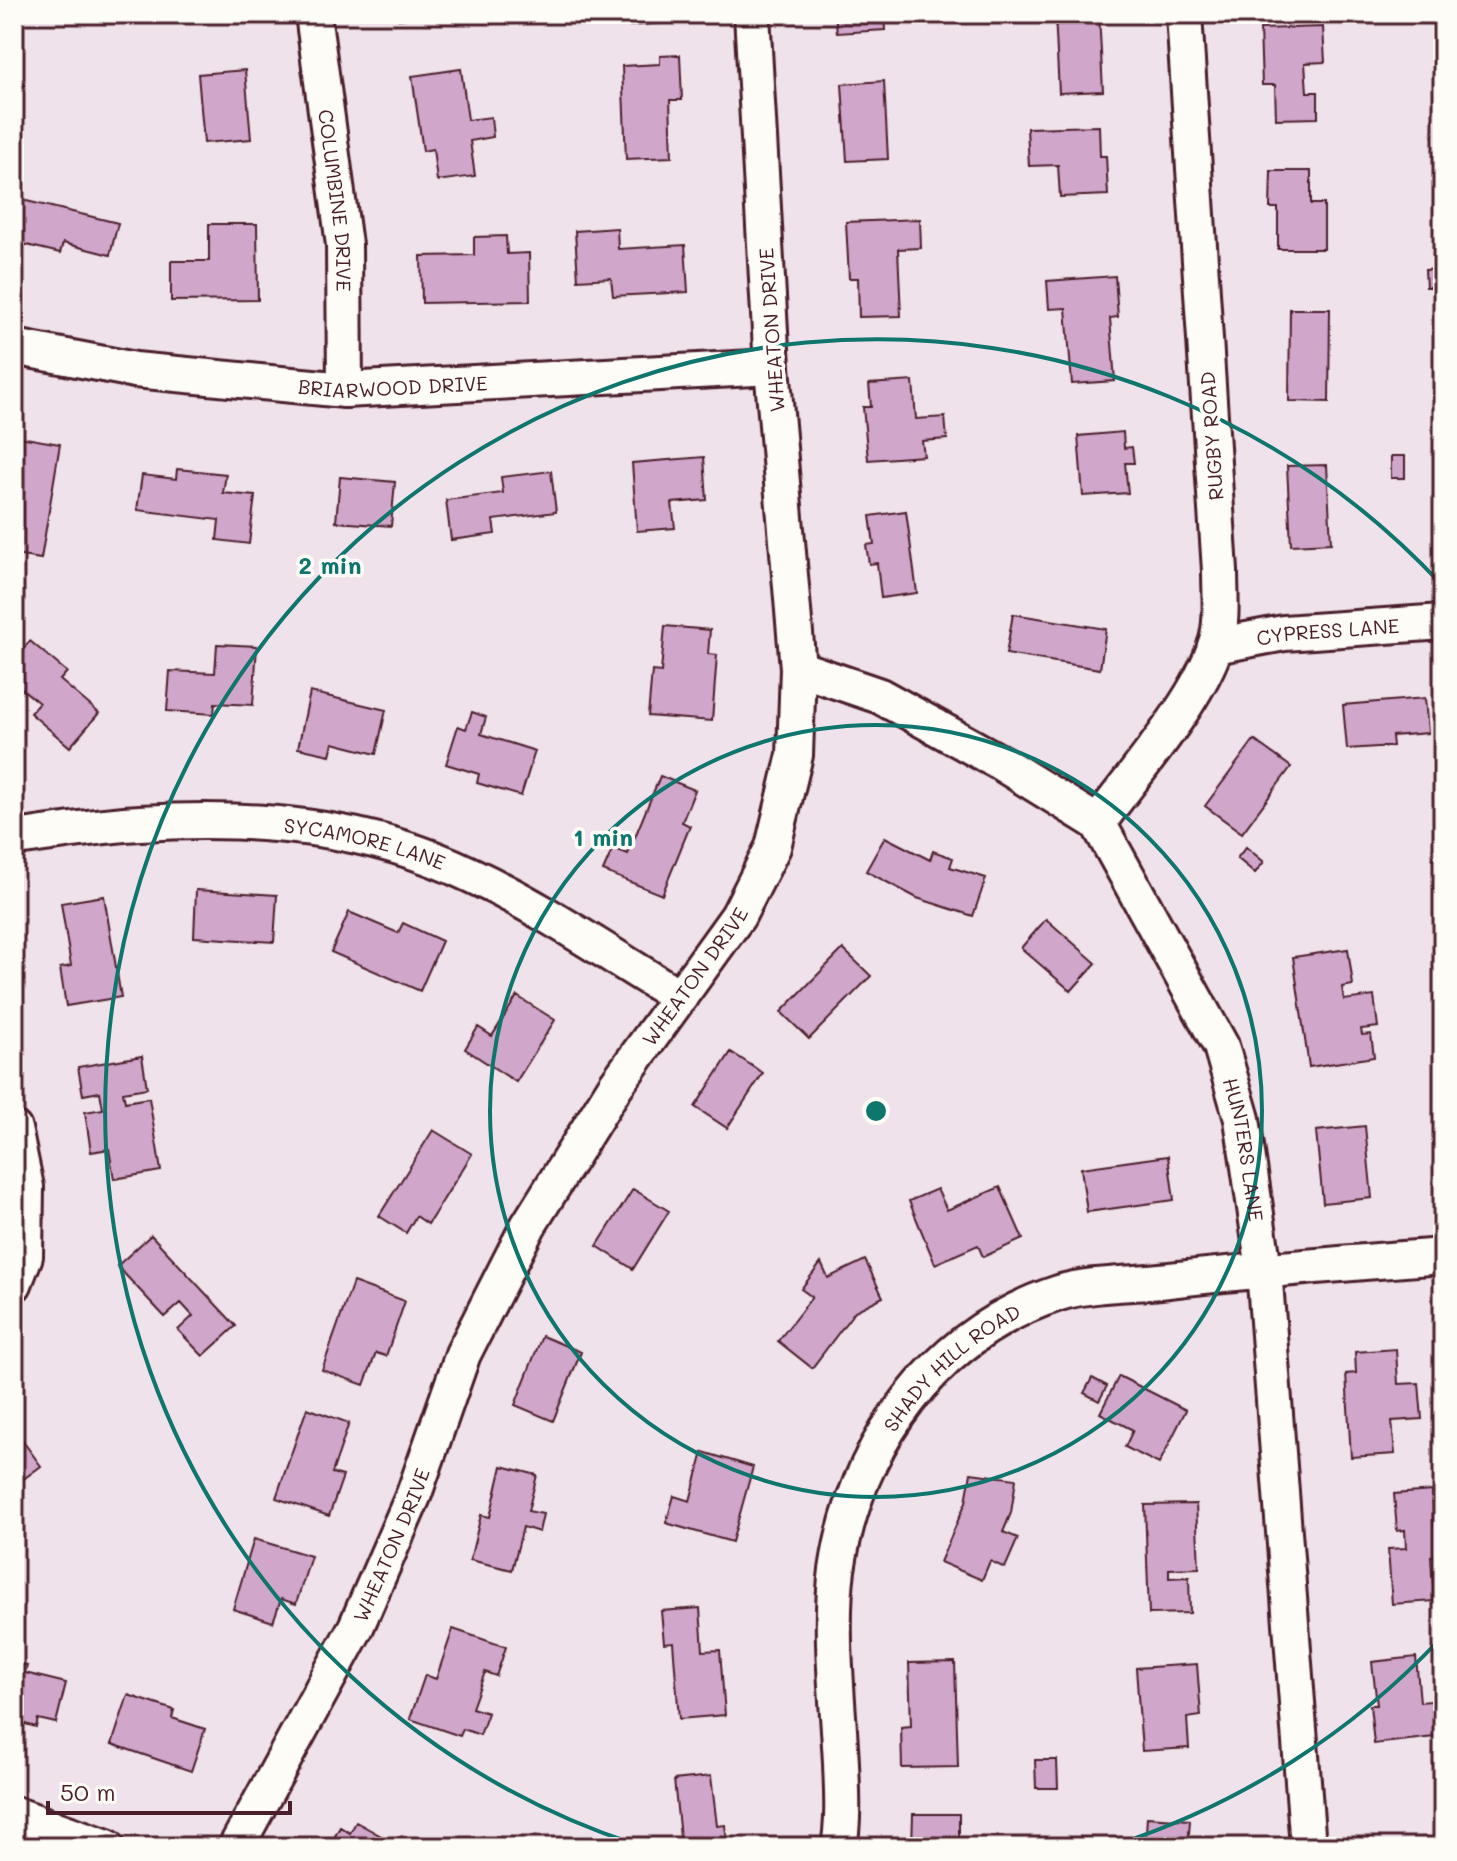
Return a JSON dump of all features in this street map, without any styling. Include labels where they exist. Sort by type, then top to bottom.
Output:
[{"type":"street","name":"COLUMBINE DRIVE","points":[[313,14],[344,245],[345,390]]},
{"type":"street","name":"WHEATON DRIVE","points":[[236,1847],[356,1627],[414,1494],[463,1354],[528,1226],[616,1085],[738,916],[773,847],[795,755],[798,668],[772,367],[752,14]]},
{"type":"street","name":"RUGBY ROAD","points":[[1098,823],[1172,723],[1199,680],[1215,646],[1219,628],[1220,571],[1184,14]]},
{"type":"street","name":"BRIARWOOD DRIVE","points":[[14,347],[135,370],[345,390],[772,367]]},
{"type":"street","name":"CYPRESS LANE","points":[[1215,646],[1284,633],[1443,622]]},
{"type":"street","name":"HUNTERS LANE","points":[[798,668],[880,696],[1001,763],[1098,823],[1221,1046],[1242,1119],[1264,1269],[1308,1847]]},
{"type":"street","name":"SYCAMORE LANE","points":[[14,838],[138,823],[234,820],[300,826],[379,841],[455,868],[513,897],[680,997]]},
{"type":"street","points":[[14,1129],[26,1187],[25,1256],[14,1284]]},
{"type":"street","name":"SHADY HILL ROAD","points":[[839,1847],[842,1797],[835,1646],[837,1571],[854,1498],[885,1430],[907,1400],[960,1345],[1038,1300],[1063,1292],[1264,1269],[1443,1256]]},
{"type":"street","points":[[14,1814],[107,1847]]},
{"type":"building","points":[[399,14],[436,14],[399,19]]},
{"type":"building","points":[[627,14],[664,14],[665,23],[628,26]]},
{"type":"building","points":[[835,14],[884,14],[885,30],[837,33]]},
{"type":"building","points":[[1055,14],[1099,14],[1103,91],[1059,93]]},
{"type":"building","points":[[1323,27],[1325,62],[1305,63],[1307,92],[1318,92],[1318,118],[1276,119],[1275,85],[1262,85],[1260,29]]},
{"type":"building","points":[[680,55],[682,100],[670,100],[672,157],[626,159],[622,66],[660,64],[660,56]]},
{"type":"building","points":[[461,69],[468,120],[491,117],[493,137],[470,141],[475,176],[437,181],[433,149],[423,151],[412,76]]},
{"type":"building","points":[[245,70],[251,139],[204,143],[198,74]]},
{"type":"building","points":[[884,81],[888,159],[847,161],[842,84]]},
{"type":"building","points":[[1099,126],[1100,156],[1106,156],[1108,195],[1060,197],[1058,165],[1029,166],[1027,128]]},
{"type":"building","points":[[1271,171],[1311,171],[1311,204],[1324,204],[1324,249],[1278,249],[1278,208],[1270,208]]},
{"type":"building","points":[[14,198],[118,223],[110,255],[63,243],[60,253],[14,242]]},
{"type":"building","points":[[920,219],[921,248],[898,249],[901,316],[859,317],[858,278],[849,278],[846,222]]},
{"type":"building","points":[[209,224],[257,224],[258,300],[171,301],[171,261],[209,261]]},
{"type":"building","points":[[617,228],[618,249],[685,245],[688,292],[613,296],[611,278],[578,280],[575,231]]},
{"type":"building","points":[[506,236],[507,254],[529,253],[530,301],[422,303],[421,256],[474,255],[474,237]]},
{"type":"building","points":[[1443,269],[1443,287],[1426,287],[1425,270]]},
{"type":"building","points":[[1115,276],[1118,317],[1110,318],[1115,381],[1072,384],[1066,308],[1049,309],[1047,281]]},
{"type":"building","points":[[1290,309],[1330,309],[1329,402],[1289,401]]},
{"type":"building","points":[[913,381],[916,419],[945,417],[947,439],[922,441],[924,456],[868,460],[863,407],[871,407],[869,384]]},
{"type":"building","points":[[1123,432],[1124,448],[1132,447],[1134,463],[1125,463],[1128,493],[1083,496],[1078,436]]},
{"type":"building","points":[[14,436],[60,444],[41,559],[14,555]]},
{"type":"building","points":[[1391,456],[1405,456],[1405,478],[1391,478]]},
{"type":"building","points":[[704,457],[707,500],[672,503],[675,528],[637,531],[632,463]]},
{"type":"building","points":[[1327,465],[1331,543],[1291,545],[1287,466]]},
{"type":"building","points":[[177,469],[226,474],[223,493],[255,496],[249,544],[217,540],[219,520],[137,510],[142,475],[176,479]]},
{"type":"building","points":[[551,471],[556,512],[493,520],[495,534],[451,540],[446,500],[503,493],[501,477]]},
{"type":"building","points":[[340,477],[395,482],[391,526],[336,522]]},
{"type":"building","points":[[906,511],[917,593],[881,598],[877,563],[869,564],[866,545],[874,544],[870,516]]},
{"type":"building","points":[[1013,614],[1106,629],[1100,669],[1006,654]]},
{"type":"building","points":[[665,626],[710,630],[708,654],[717,655],[712,721],[648,716],[652,671],[661,672]]},
{"type":"building","points":[[30,641],[67,672],[60,680],[99,713],[70,747],[30,713],[39,703],[14,682],[14,659]]},
{"type":"building","points":[[217,644],[257,646],[253,705],[215,703],[214,714],[167,711],[170,671],[215,673]]},
{"type":"building","points":[[310,692],[386,710],[376,754],[333,743],[330,755],[298,748]]},
{"type":"building","points":[[1425,698],[1428,733],[1392,736],[1393,746],[1347,749],[1343,705]]},
{"type":"building","points":[[472,712],[486,717],[481,734],[535,751],[521,796],[477,783],[479,774],[446,764],[458,726],[466,729]]},
{"type":"building","points":[[1254,740],[1291,767],[1242,833],[1205,806]]},
{"type":"building","points":[[660,776],[695,790],[682,822],[690,826],[662,895],[603,871],[613,848],[628,854]]},
{"type":"building","points":[[885,837],[930,860],[933,851],[953,858],[950,867],[986,878],[973,916],[917,898],[866,871]]},
{"type":"building","points":[[1246,847],[1264,862],[1255,873],[1237,858]]},
{"type":"building","points":[[196,890],[277,895],[274,942],[194,937]]},
{"type":"building","points":[[104,896],[121,997],[66,1006],[60,968],[71,966],[61,903]]},
{"type":"building","points":[[349,912],[398,933],[403,923],[442,941],[420,991],[331,952]]},
{"type":"building","points":[[1046,919],[1096,963],[1071,991],[1021,948]]},
{"type":"building","points":[[843,949],[871,976],[809,1039],[781,1012]]},
{"type":"building","points":[[1348,949],[1353,985],[1342,987],[1344,1000],[1374,996],[1378,1027],[1361,1029],[1362,1035],[1371,1034],[1374,1057],[1309,1067],[1293,957]]},
{"type":"building","points":[[517,996],[555,1020],[516,1082],[465,1049],[478,1027],[492,1036]]},
{"type":"building","points":[[731,1052],[763,1073],[727,1128],[695,1107]]},
{"type":"building","points":[[142,1056],[147,1088],[123,1092],[125,1102],[149,1098],[161,1171],[114,1179],[109,1149],[91,1152],[85,1112],[103,1109],[100,1092],[83,1095],[78,1067]]},
{"type":"building","points":[[1365,1126],[1372,1198],[1323,1203],[1316,1131]]},
{"type":"building","points":[[433,1130],[472,1154],[428,1224],[416,1216],[406,1233],[379,1216]]},
{"type":"building","points":[[1168,1156],[1174,1200],[1087,1212],[1081,1168]]},
{"type":"building","points":[[1000,1187],[1023,1239],[983,1257],[978,1245],[935,1264],[909,1201],[937,1189],[947,1210]]},
{"type":"building","points":[[633,1189],[669,1211],[633,1269],[597,1246]]},
{"type":"building","points":[[151,1235],[236,1326],[203,1356],[178,1330],[193,1316],[181,1303],[165,1317],[117,1266]]},
{"type":"building","points":[[865,1260],[883,1297],[855,1311],[812,1368],[778,1341],[812,1297],[801,1289],[821,1263],[828,1278]]},
{"type":"building","points":[[353,1282],[405,1301],[386,1356],[376,1353],[364,1385],[322,1370]]},
{"type":"building","points":[[542,1336],[581,1352],[553,1421],[515,1405]]},
{"type":"building","points":[[1396,1349],[1398,1384],[1419,1383],[1422,1419],[1392,1421],[1395,1454],[1351,1457],[1346,1374],[1356,1373],[1355,1352]]},
{"type":"building","points":[[1119,1376],[1186,1410],[1159,1464],[1125,1447],[1133,1430],[1100,1413]]},
{"type":"building","points":[[1092,1378],[1107,1386],[1099,1401],[1084,1393]]},
{"type":"building","points":[[307,1408],[349,1423],[332,1473],[343,1476],[329,1516],[276,1498]]},
{"type":"building","points":[[17,1433],[41,1466],[14,1486],[14,1435]]},
{"type":"building","points":[[703,1452],[753,1467],[732,1542],[666,1523],[674,1496],[690,1501]]},
{"type":"building","points":[[502,1466],[537,1475],[528,1511],[543,1514],[539,1532],[523,1527],[512,1570],[470,1560],[481,1515],[490,1517]]},
{"type":"building","points":[[971,1473],[1016,1479],[1011,1513],[1003,1532],[1018,1538],[1005,1568],[990,1561],[982,1580],[940,1562],[966,1502]]},
{"type":"building","points":[[1432,1491],[1434,1526],[1443,1525],[1443,1555],[1431,1556],[1434,1601],[1392,1604],[1388,1549],[1406,1548],[1405,1530],[1397,1531],[1394,1494]]},
{"type":"building","points":[[1196,1504],[1199,1568],[1169,1569],[1169,1578],[1189,1577],[1190,1613],[1149,1614],[1145,1505]]},
{"type":"building","points":[[254,1539],[311,1556],[296,1604],[281,1599],[273,1622],[233,1609]]},
{"type":"building","points":[[700,1608],[703,1651],[720,1650],[725,1715],[679,1719],[673,1642],[664,1643],[661,1611]]},
{"type":"building","points":[[453,1629],[506,1647],[496,1676],[485,1672],[472,1708],[488,1713],[480,1735],[463,1729],[460,1736],[410,1719],[425,1675],[436,1679]]},
{"type":"building","points":[[1416,1657],[1420,1702],[1442,1700],[1443,1736],[1374,1744],[1370,1705],[1377,1705],[1372,1662]]},
{"type":"building","points":[[14,1662],[27,1666],[25,1673],[66,1683],[56,1723],[38,1719],[36,1727],[14,1721]]},
{"type":"building","points":[[955,1662],[958,1767],[902,1768],[901,1727],[911,1726],[909,1663]]},
{"type":"building","points":[[1197,1664],[1201,1716],[1187,1718],[1189,1748],[1142,1751],[1136,1668]]},
{"type":"building","points":[[128,1695],[174,1710],[172,1718],[205,1729],[191,1771],[112,1744]]},
{"type":"building","points":[[1035,1760],[1057,1760],[1058,1788],[1036,1788]]},
{"type":"building","points":[[711,1776],[717,1826],[725,1825],[728,1847],[681,1847],[674,1780]]},
{"type":"building","points":[[913,1814],[959,1814],[959,1847],[912,1847]]},
{"type":"building","points":[[1147,1817],[1190,1820],[1188,1847],[1145,1847]]},
{"type":"building","points":[[356,1822],[401,1847],[329,1847],[340,1827],[350,1833]]},
{"type":"building","points":[[425,1840],[438,1847],[421,1847]]}]
